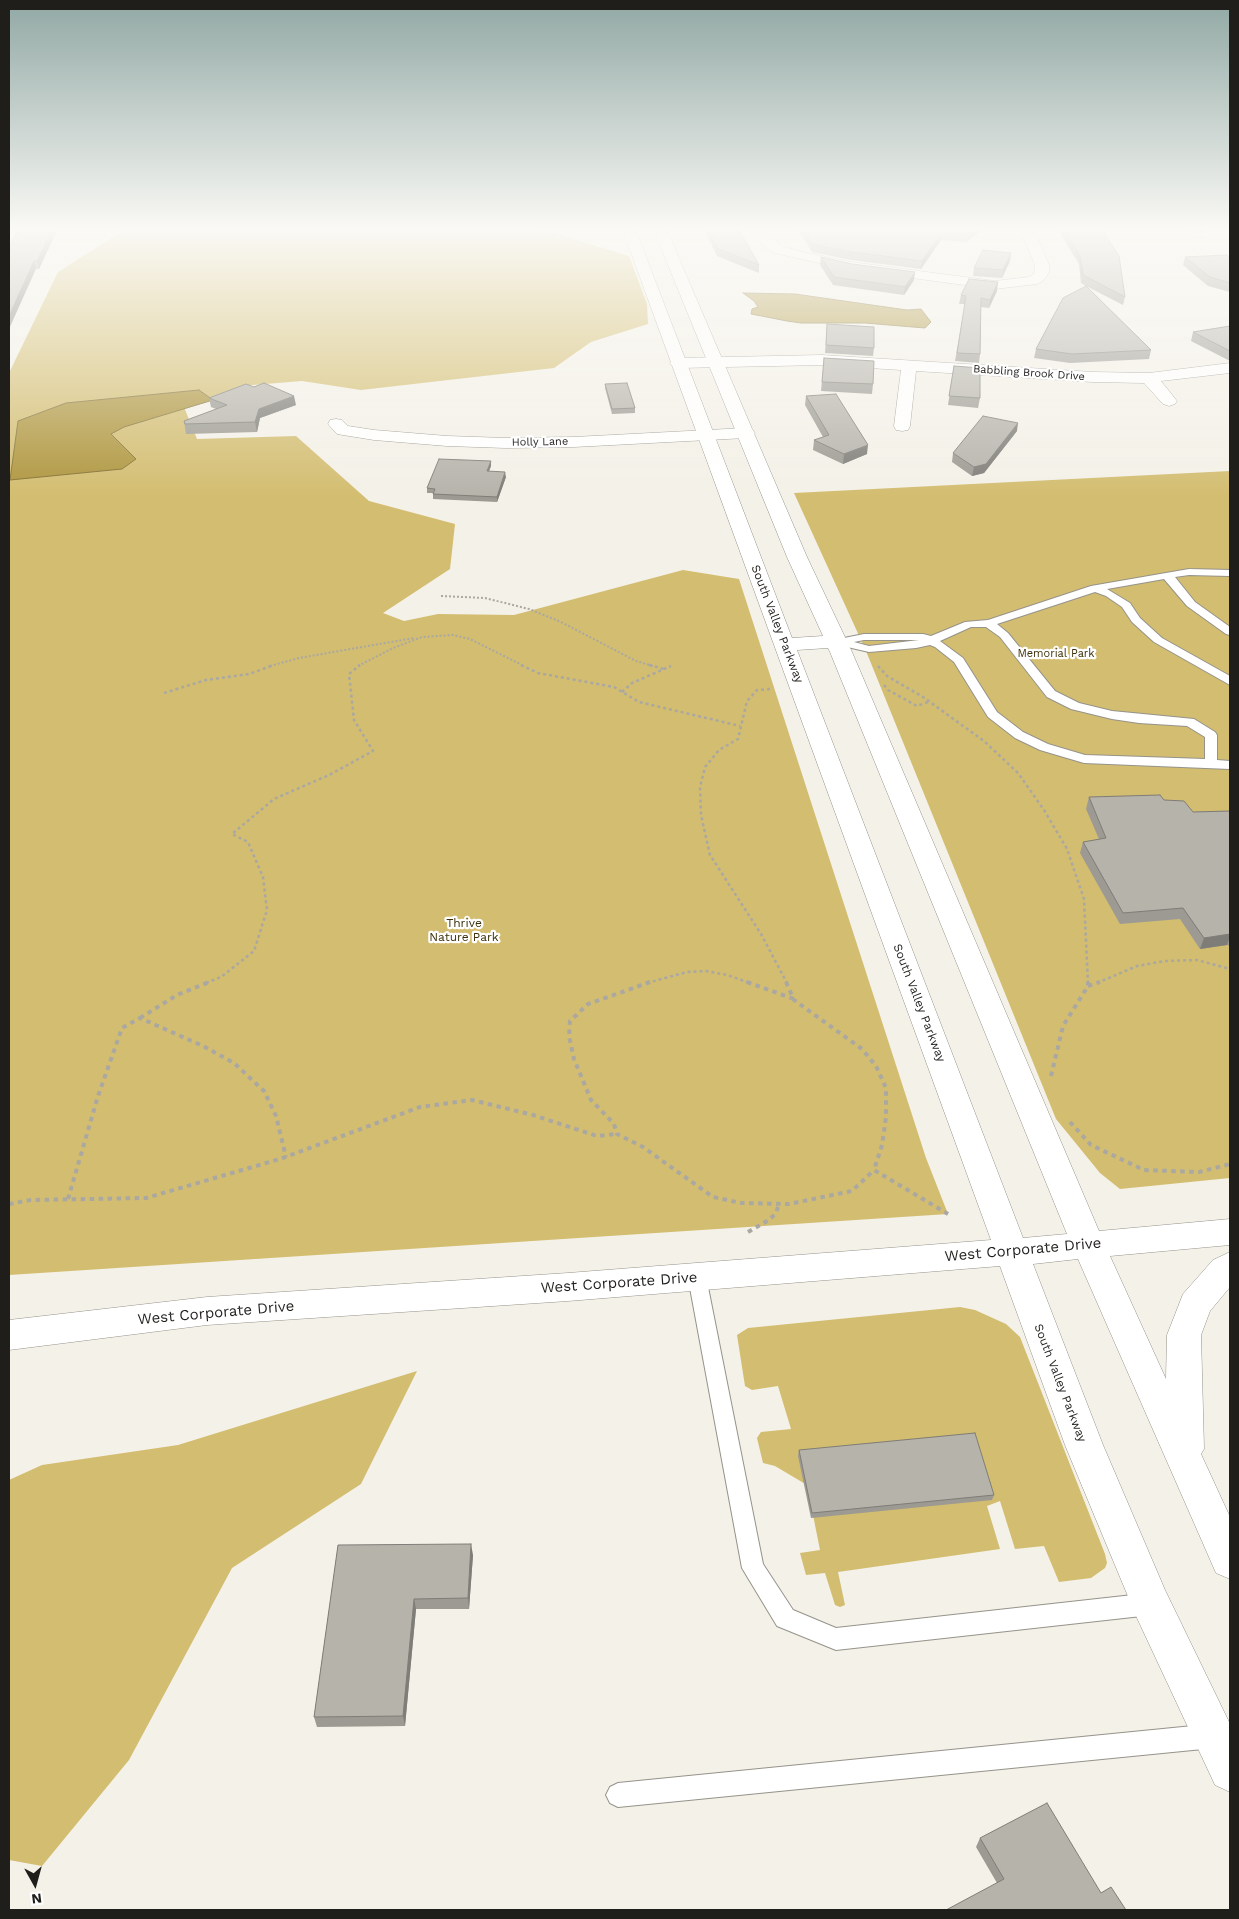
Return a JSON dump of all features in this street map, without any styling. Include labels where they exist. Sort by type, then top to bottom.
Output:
[{"type":"main road","name":"South Valley Parkway","points":[[661,318],[1084,1445],[1151,1604],[1230,1770]]},
{"type":"main road","points":[[696,318],[834,641],[841,652],[1088,1245],[1230,1560]]},
{"type":"main road","name":"Babbling Brook Drive","points":[[678,363],[822,360],[1027,374],[1149,378],[1230,368]]},
{"type":"main road","points":[[902,426],[909,365]]},
{"type":"main road","points":[[1149,378],[1169,401]]},
{"type":"main road","name":"Holly Lane","points":[[336,424],[343,430],[374,435],[486,442],[574,442],[746,433]]},
{"type":"main road","points":[[785,645],[834,641]]},
{"type":"main road","name":"West Corporate Drive","points":[[9,1335],[207,1311],[698,1277],[1013,1252],[1230,1232]]},
{"type":"main road","points":[[1185,1460],[1184,1335],[1194,1304],[1230,1266]]},
{"type":"lane","points":[[834,641],[869,649],[916,645],[969,624],[989,623],[1095,588],[1189,572],[1230,572]]},
{"type":"lane","points":[[1167,575],[1191,604],[1230,632]]},
{"type":"lane","points":[[1095,588],[1110,594],[1126,605],[1136,620],[1158,640],[1230,680]]},
{"type":"lane","points":[[989,623],[1004,635],[1051,694],[1075,706],[1112,715],[1139,720],[1190,722],[1211,735],[1211,763]]},
{"type":"lane","points":[[930,641],[939,645],[959,660],[992,714],[1019,735],[1044,747],[1084,759],[1230,765]]},
{"type":"lane","points":[[698,1277],[753,1568],[785,1618],[836,1638],[1151,1604]]},
{"type":"lane","points":[[618,1795],[1213,1736]]},
{"type":"path","points":[[441,596],[485,598],[529,609],[561,622],[636,661],[664,669]]},
{"type":"path","points":[[164,693],[206,680],[249,674],[299,658],[422,637],[452,635],[470,638],[538,672],[614,687],[639,702],[740,726]]},
{"type":"path","points":[[68,1200],[98,1096],[122,1028],[177,996],[221,977],[254,951],[267,910],[263,877],[248,842],[232,834],[274,799],[329,775],[372,751],[354,720],[349,674],[356,667],[392,648],[422,637]]},
{"type":"path","points":[[874,660],[887,676],[929,702],[984,741],[1018,773],[1044,810],[1067,849],[1084,899],[1088,986],[1063,1026],[1050,1073],[1052,1082]]},
{"type":"path","points":[[622,692],[632,684],[671,666]]},
{"type":"path","points":[[882,682],[888,690],[917,706],[929,702]]},
{"type":"path","points":[[770,689],[757,690],[747,701],[738,739],[719,750],[705,767],[700,787],[701,815],[710,855],[777,962],[794,1000]]},
{"type":"path","points":[[1088,986],[1110,979],[1136,966],[1165,961],[1197,960],[1230,969]]},
{"type":"path","points":[[9,1204],[31,1200],[146,1198],[286,1157],[420,1107],[472,1100],[533,1115],[597,1136],[617,1134],[643,1148],[705,1190],[712,1197],[741,1202],[779,1204],[852,1191],[874,1170],[882,1145],[886,1117],[886,1088],[876,1066],[862,1049],[794,1000],[727,975],[706,971],[687,972],[659,979],[588,1004],[570,1021],[569,1036],[574,1059],[591,1100],[614,1124],[617,1134]]},
{"type":"path","points":[[140,1018],[203,1046],[240,1068],[264,1092],[276,1116],[286,1157]]},
{"type":"path","points":[[1067,1118],[1091,1145],[1144,1170],[1199,1172],[1230,1164]]},
{"type":"path","points":[[874,1170],[948,1214]]},
{"type":"path","points":[[748,1232],[776,1214],[779,1204]]},
{"type":"green space","name":"Thrive Nature Park","points":[[36,318],[648,318],[648,324],[591,342],[554,368],[361,390],[302,381],[241,386],[184,407],[197,439],[296,436],[369,501],[455,524],[450,569],[383,613],[404,621],[438,614],[514,615],[683,570],[739,579],[926,1158],[948,1214],[9,1275],[9,373]]},
{"type":"green space","name":"Memorial Park","points":[[1230,471],[1230,1178],[1120,1189],[1100,1173],[1056,1119],[866,651],[794,493]]},
{"type":"green space","points":[[960,1307],[975,1310],[1006,1324],[1020,1337],[1105,1554],[1107,1563],[1105,1568],[1091,1578],[1059,1582],[1044,1546],[1015,1549],[1000,1501],[987,1506],[1000,1549],[838,1572],[845,1605],[840,1607],[835,1605],[825,1573],[806,1575],[800,1553],[820,1550],[807,1485],[775,1466],[763,1463],[757,1438],[761,1432],[791,1429],[778,1386],[752,1390],[745,1386],[737,1335],[748,1328]]},
{"type":"green space","points":[[417,1371],[361,1484],[232,1568],[129,1760],[42,1866],[9,1860],[9,1480],[42,1465],[178,1445]]},
{"type":"shaded area","points":[[769,318],[928,318],[931,322],[925,328],[865,323],[801,323]]},
{"type":"shaded area","points":[[199,390],[213,400],[124,427],[111,434],[136,459],[122,469],[10,480],[18,421],[66,403]]},
{"type":"building","points":[[963,318],[981,318],[980,354],[957,353]]},
{"type":"building","points":[[1053,318],[1118,318],[1151,350],[1072,354],[1036,349]]},
{"type":"building","points":[[827,324],[874,327],[874,348],[826,345]]},
{"type":"building","points":[[1230,326],[1230,351],[1193,332]]},
{"type":"building","points":[[824,358],[874,361],[873,384],[822,382]]},
{"type":"building","points":[[954,366],[980,368],[980,398],[949,396]]},
{"type":"building","points":[[264,383],[294,396],[259,409],[255,422],[185,424],[184,421],[227,405],[209,398],[246,384],[254,387]]},
{"type":"building","points":[[627,383],[635,408],[612,409],[605,384]]},
{"type":"building","points":[[836,394],[868,445],[844,454],[814,440],[829,435],[806,396]]},
{"type":"building","points":[[983,416],[1018,423],[986,464],[974,467],[953,453]]},
{"type":"building","points":[[439,459],[491,461],[487,471],[505,472],[497,497],[433,494],[435,489],[427,488]]},
{"type":"building","points":[[1160,795],[1164,800],[1184,801],[1193,812],[1230,811],[1230,934],[1204,938],[1183,908],[1123,913],[1083,842],[1106,838],[1089,797]]},
{"type":"building","points":[[975,1433],[994,1495],[812,1513],[799,1450]]},
{"type":"building","points":[[471,1544],[468,1598],[414,1599],[403,1716],[314,1717],[338,1545]]},
{"type":"building","points":[[1047,1803],[1101,1893],[1111,1887],[1126,1910],[946,1910],[1004,1879],[980,1838]]}]
